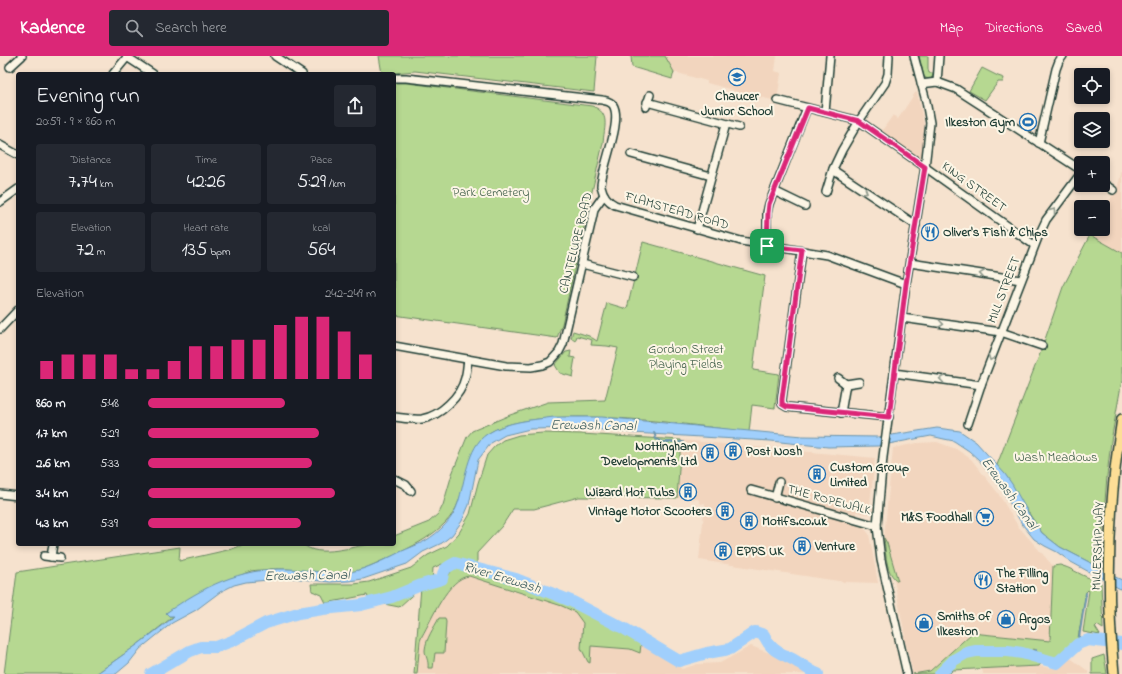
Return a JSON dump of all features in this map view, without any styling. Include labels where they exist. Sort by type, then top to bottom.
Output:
[{"type":"main road","name":"MILLERSHIP WAY","points":[[1114,674],[1109,596],[1109,560],[1114,475],[1122,419]]},
{"type":"street","points":[[275,56],[299,72]]},
{"type":"street","points":[[825,112],[830,56]]},
{"type":"street","points":[[937,82],[939,56]]},
{"type":"street","points":[[1039,143],[1056,69],[1061,56]]},
{"type":"street","points":[[10,67],[18,57]]},
{"type":"street","points":[[115,72],[128,57],[149,72]]},
{"type":"street","points":[[907,674],[888,595],[881,560],[877,526],[894,373],[906,284],[925,167],[930,123],[915,58]]},
{"type":"street","points":[[826,192],[837,160],[859,121],[885,83],[892,59]]},
{"type":"street","name":"CANTELUPE ROAD","points":[[396,78],[602,100],[612,104],[615,112],[615,126],[602,182],[604,195],[594,209],[564,344],[554,359],[542,366],[506,366],[396,346]]},
{"type":"street","points":[[921,84],[937,82],[965,95],[1074,166]]},
{"type":"street","points":[[777,100],[859,121]]},
{"type":"street","points":[[648,101],[739,127]]},
{"type":"street","points":[[767,246],[768,209],[808,108]]},
{"type":"street","name":"KING STREET","points":[[859,121],[1034,245]]},
{"type":"street","points":[[696,229],[726,124]]},
{"type":"street","points":[[0,145],[16,155]]},
{"type":"street","points":[[631,154],[642,161],[711,176]]},
{"type":"street","points":[[833,170],[916,225]]},
{"type":"street","name":"MILL STREET","points":[[968,424],[981,385],[1034,245],[1046,220],[1074,182]]},
{"type":"street","points":[[1110,187],[1114,190]]},
{"type":"street","points":[[0,202],[16,190]]},
{"type":"street","points":[[774,191],[805,206]]},
{"type":"street","name":"FLAMSTEAD ROAD","points":[[604,195],[614,205],[696,229],[749,242],[767,246],[802,250],[834,257],[906,284]]},
{"type":"street","points":[[802,250],[782,399],[784,406],[889,417]]},
{"type":"street","points":[[582,264],[633,277]]},
{"type":"street","points":[[910,264],[1021,280]]},
{"type":"street","points":[[0,328],[16,312]]},
{"type":"street","points":[[902,318],[1001,332],[1042,346]]},
{"type":"street","points":[[396,417],[410,419],[422,418],[432,415],[443,408],[462,387],[468,359]]},
{"type":"street","points":[[894,373],[981,385]]},
{"type":"street","points":[[838,378],[846,384],[859,382]]},
{"type":"street","points":[[841,413],[846,384]]},
{"type":"street","points":[[396,480],[406,484],[411,491]]},
{"type":"street","name":"THE ROPEWALK","points":[[775,498],[778,482]]},
{"type":"street","name":"THE ROPEWALK","points":[[751,490],[877,526]]},
{"type":"street","points":[[0,494],[16,496]]},
{"type":"street","points":[[52,546],[48,557],[60,558]]},
{"type":"shaded area","name":"Chaucer Junior School","points":[[665,56],[777,56],[775,71],[781,73],[777,101],[733,91],[707,83],[707,81],[674,72]]},
{"type":"shaded area","points":[[917,92],[924,125],[922,160],[881,132],[893,115],[898,119]]},
{"type":"shaded area","points":[[1122,170],[1122,253],[1092,236],[1110,236],[1110,200],[1114,193],[1118,191],[1117,189]]},
{"type":"shaded area","points":[[681,440],[875,458],[869,513],[856,512],[854,524],[865,529],[869,534],[878,583],[845,582],[699,560],[705,503],[701,504],[698,499],[677,498]]},
{"type":"shaded area","points":[[937,442],[956,449],[971,459],[998,493],[1018,526],[1053,566],[1050,641],[972,633],[930,671],[913,673],[904,636],[887,543],[884,538],[893,448],[917,443]]},
{"type":"shaded area","points":[[455,567],[532,588],[561,600],[615,628],[682,669],[698,664],[720,663],[751,646],[777,656],[802,670],[806,674],[414,674],[421,587],[444,580]]},
{"type":"shaded area","points":[[1069,657],[1088,671],[1088,674],[983,674],[982,668],[1039,666],[1050,668],[1059,666]]},
{"type":"green space","points":[[379,56],[597,56],[594,92],[415,71],[382,72]]},
{"type":"green space","points":[[631,56],[665,56],[674,72],[672,79],[632,67]]},
{"type":"green space","points":[[919,56],[928,56],[929,73],[934,73],[931,79],[924,77]]},
{"type":"green space","points":[[982,68],[1004,78],[1003,82],[998,82],[985,100],[969,91]]},
{"type":"green space","name":"Park Cemetery","points":[[396,83],[407,83],[592,106],[602,112],[605,121],[603,143],[562,324],[557,338],[396,315]]},
{"type":"green space","name":"Wash Meadows","points":[[1089,236],[1122,253],[1122,380],[1111,441],[1107,476],[1103,527],[1102,571],[1089,562],[1060,547],[1042,533],[997,465],[1041,351],[1063,287]]},
{"type":"green space","name":"Gordon Street Playing Fields","points":[[643,242],[765,276],[753,370],[779,374],[775,408],[752,405],[749,432],[650,421],[567,417],[529,420],[499,428],[480,441],[475,448],[469,463],[461,495],[453,513],[436,531],[425,539],[401,552],[359,570],[348,573],[279,569],[256,570],[248,572],[166,613],[169,616],[174,616],[96,674],[4,674],[17,572],[180,547],[179,561],[240,546],[306,546],[317,551],[326,551],[358,546],[396,546],[396,535],[429,522],[439,513],[443,505],[452,474],[467,437],[472,431],[510,415],[548,402],[605,400],[618,348],[591,345],[592,340],[577,336],[575,341],[571,338],[573,331],[589,336],[597,341],[607,303],[627,309]]},
{"type":"green space","points":[[571,351],[570,357],[575,358],[573,377],[560,373],[555,365],[566,352]]},
{"type":"green space","points":[[543,433],[581,434],[681,440],[677,498],[579,497],[534,509],[513,509],[502,526],[477,553],[477,572],[532,588],[582,610],[641,644],[640,653],[630,649],[591,646],[590,663],[588,662],[581,648],[583,623],[575,612],[562,606],[469,576],[461,578],[454,584],[441,600],[420,641],[417,674],[414,674],[421,587],[399,607],[384,604],[372,607],[367,595],[326,603],[322,595],[312,591],[311,584],[354,584],[369,582],[411,568],[428,555],[447,546],[459,533],[470,514],[487,455],[503,440],[519,435]],"holes":[[[442,564],[451,572],[444,580],[432,583],[433,568]]]},
{"type":"green space","points":[[884,538],[887,543],[898,581],[894,578],[888,568]]},
{"type":"green space","points":[[1060,565],[1101,583],[1103,629],[1097,625],[1095,627],[1100,635],[1083,632],[1088,590],[1086,592],[1078,638],[1056,659],[1035,655],[1038,652],[1034,649],[1030,651],[997,647],[980,647],[961,653],[950,661],[938,674],[913,674],[930,671],[972,633],[1050,641],[1053,566]]},
{"type":"green space","points":[[439,618],[445,618],[446,622],[444,653],[435,653],[433,668],[428,668],[425,650],[429,637]]},
{"type":"green space","points":[[1009,653],[1043,661],[1039,666],[953,670],[949,674],[943,674],[960,660],[977,654]]},
{"type":"green space","points":[[1104,655],[1107,674],[1092,674],[1092,659]]},
{"type":"water","name":"Erewash Canal","points":[[554,417],[602,417],[802,436],[879,437],[937,428],[960,431],[976,442],[1005,474],[1042,533],[1060,547],[1089,562],[1102,571],[1122,580],[1122,590],[1071,562],[1034,539],[1022,524],[1001,488],[979,460],[954,441],[931,436],[878,446],[828,447],[771,441],[632,433],[584,428],[530,429],[505,435],[491,443],[478,460],[469,505],[462,521],[452,535],[442,543],[423,552],[407,564],[363,579],[349,581],[330,582],[291,578],[246,582],[234,585],[220,592],[196,610],[172,623],[140,649],[129,663],[116,674],[96,674],[174,616],[169,616],[166,613],[208,587],[238,576],[269,570],[294,569],[334,573],[350,572],[363,569],[425,541],[441,529],[456,509],[471,456],[480,440],[487,434],[503,426]]},
{"type":"waterway","points":[[654,432],[656,439],[663,442],[683,442]]},
{"type":"waterway","name":"River Erewash","points":[[151,674],[190,651],[201,647],[216,647],[232,641],[266,623],[298,613],[361,605],[392,597],[421,585],[442,579],[443,573],[446,569],[455,563],[516,579],[571,601],[625,629],[679,661],[707,653],[730,649],[755,632],[764,635],[775,650],[818,674]]},
{"type":"waterway","points":[[1078,644],[1086,593]]},
{"type":"waterway","name":"River Erewash","points":[[940,674],[954,660],[966,653],[976,651],[1008,651],[1022,653],[1057,663],[1078,644],[1088,640],[1122,644]]},
{"type":"waterway","name":"River Erewash","points":[[1030,656],[1036,650]]},
{"type":"place","name":"Chaucer Junior School","points":[[737,77]]},
{"type":"place","name":"Ilkeston Gym","points":[[1028,122]]},
{"type":"place","name":"Oliver's Fish & Chips","points":[[930,232]]},
{"type":"place","name":"Post Nosh","points":[[733,451]]},
{"type":"place","name":"Nottingham Developments Ltd","points":[[710,453]]},
{"type":"place","name":"Custom Group Limited","points":[[817,474]]},
{"type":"place","name":"Wizard Hot Tubs","points":[[688,492]]},
{"type":"place","name":"Vintage Motor Scooters","points":[[725,511]]},
{"type":"place","name":"M&S Foodhall","points":[[985,517]]},
{"type":"place","name":"Motifs.co.uk","points":[[749,521]]},
{"type":"place","name":"Venture","points":[[802,546]]},
{"type":"place","name":"EPPS UK","points":[[723,551]]},
{"type":"place","name":"The Filling Station","points":[[983,580]]},
{"type":"place","name":"Argos","points":[[1006,619]]},
{"type":"place","name":"Smiths of Ilkeston","points":[[924,623]]},
{"type":"route","points":[[808,108],[859,121],[925,167],[906,284],[889,417],[787,407],[782,404],[802,250],[767,246],[769,204],[808,108]]}]
